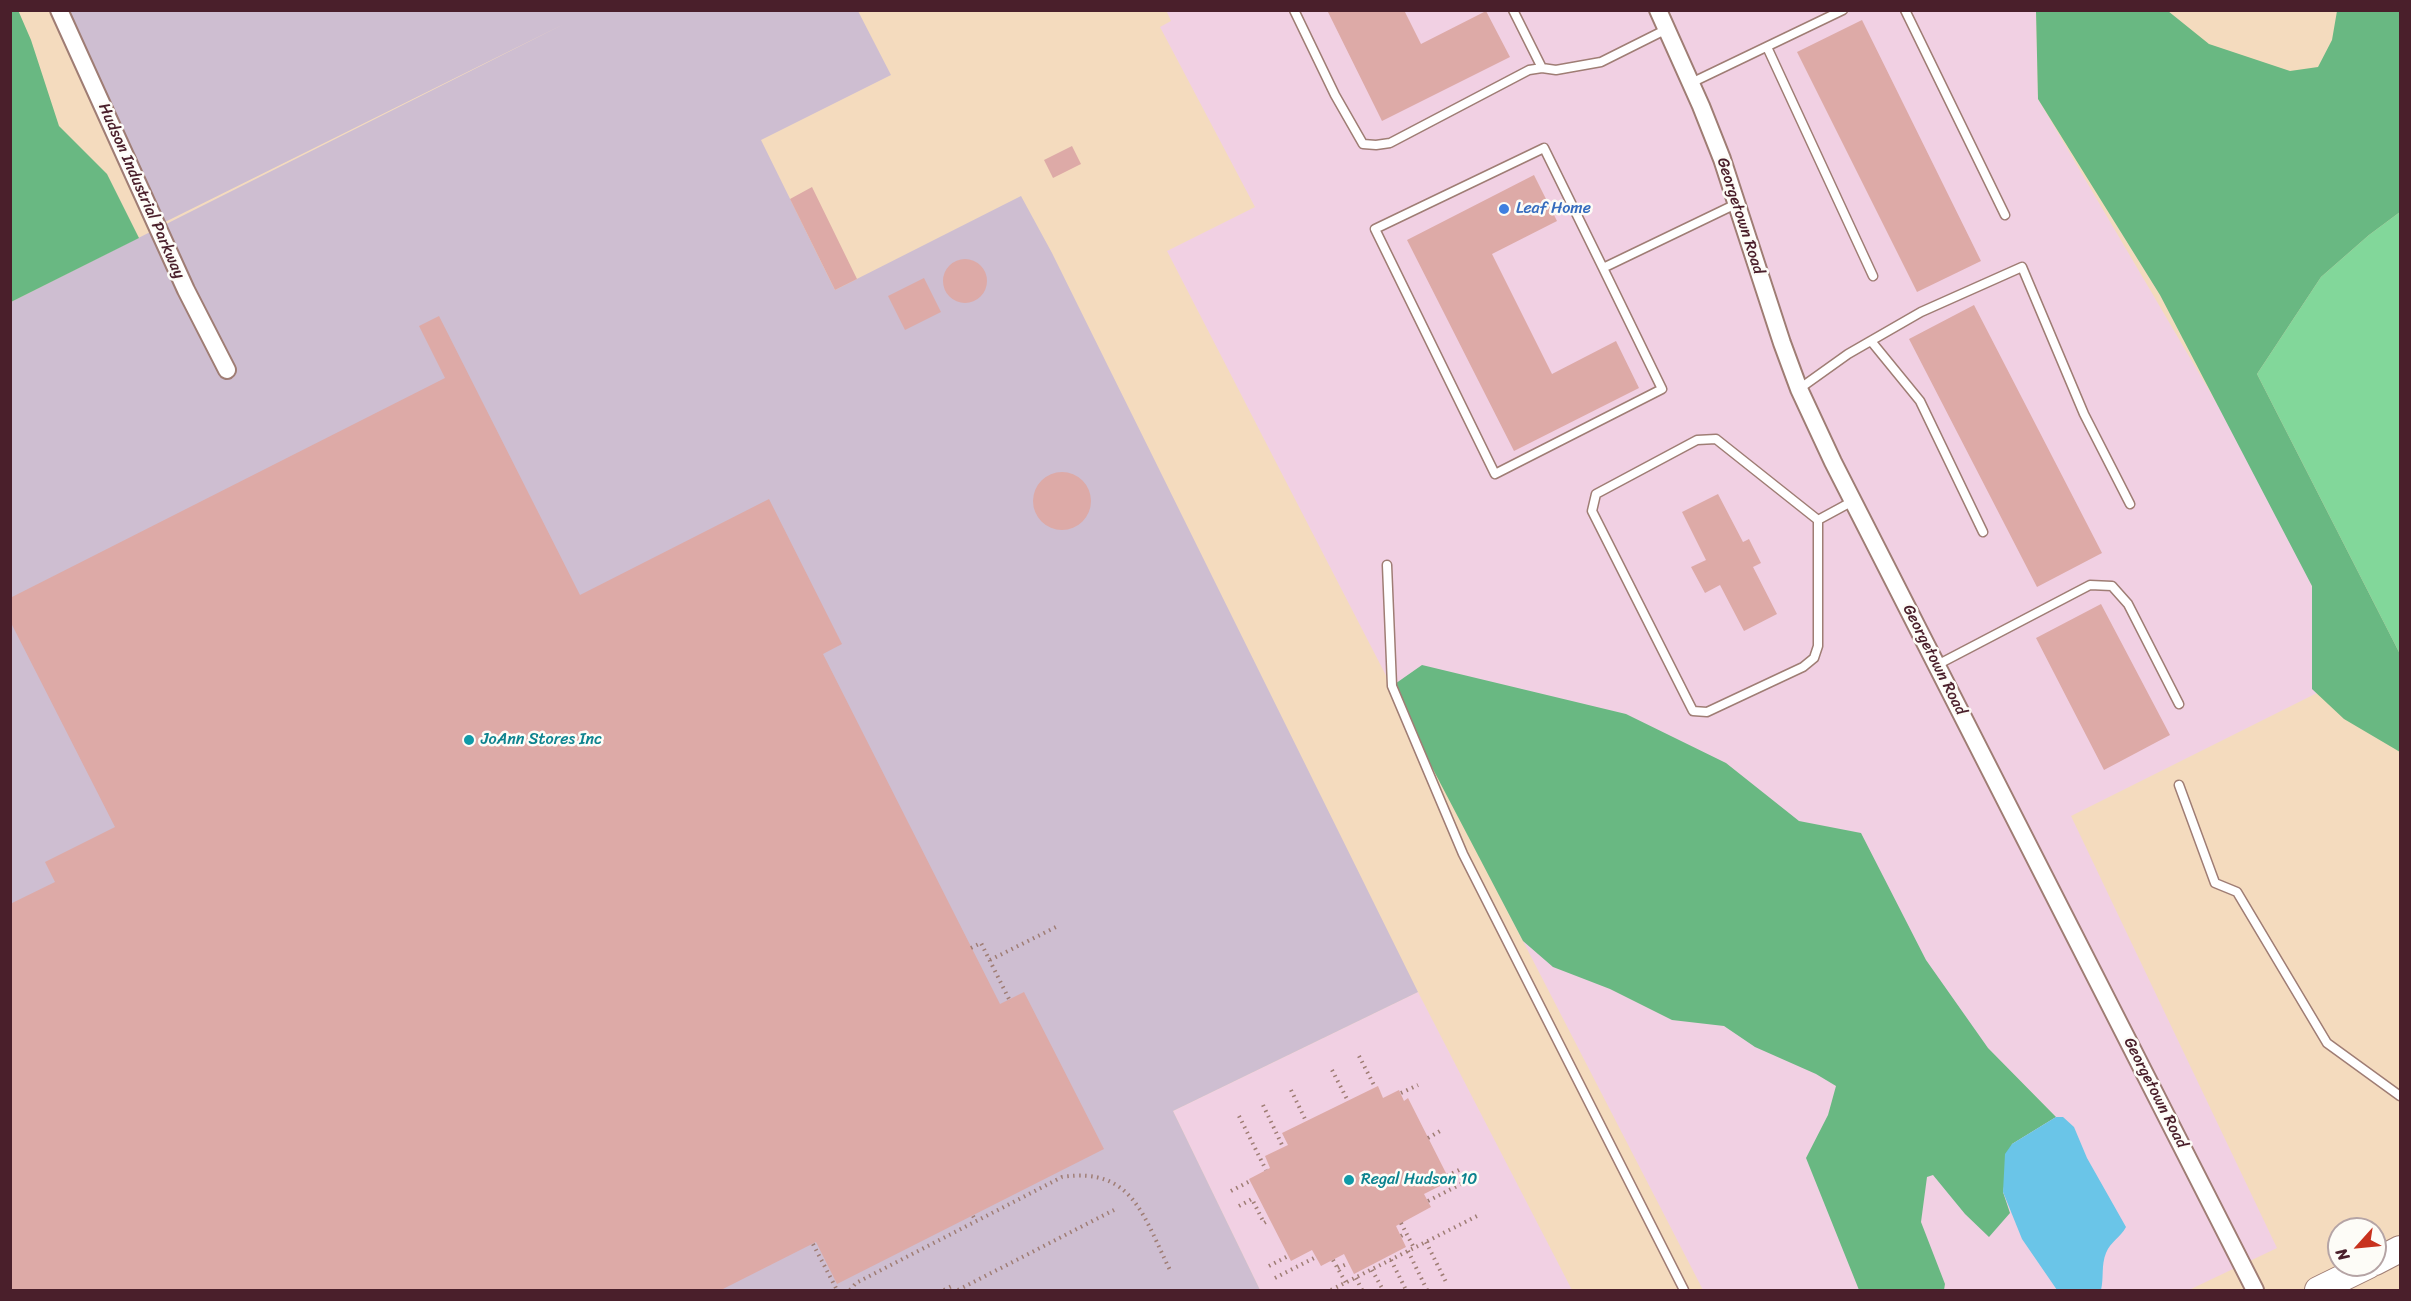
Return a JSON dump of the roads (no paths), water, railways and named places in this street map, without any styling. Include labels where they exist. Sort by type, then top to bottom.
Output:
[{"type":"main road","points":[[2318,1290],[2345,1277]]},
{"type":"street","name":"Hudson Industrial Parkway","points":[[59,10],[186,290],[227,370]]},
{"type":"street","name":"Georgetown Road","points":[[1658,10],[1692,83],[1722,159],[1782,343],[1800,389],[1853,501],[2255,1290]]},
{"type":"lane","points":[[1293,10],[1335,95],[1363,144],[1376,145],[1390,143],[1528,70],[1542,68],[1556,70],[1601,62],[1667,29]]},
{"type":"lane","points":[[1513,10],[1542,68]]},
{"type":"lane","points":[[1692,83],[1843,10]]},
{"type":"lane","points":[[1905,10],[2005,215]]},
{"type":"lane","points":[[1767,46],[1873,276]]},
{"type":"lane","points":[[1544,148],[1603,268],[1662,389],[1495,474],[1375,229],[1544,148]]},
{"type":"lane","points":[[1603,268],[1736,204]]},
{"type":"lane","points":[[1800,389],[1848,354],[1921,312],[2022,267],[2084,414],[2130,504]]},
{"type":"lane","points":[[1871,341],[1920,401],[1983,532]]},
{"type":"lane","points":[[1716,439],[1818,520],[1818,646],[1814,658],[1803,667],[1707,712],[1693,711],[1592,511],[1596,494],[1697,440],[1716,439]]},
{"type":"lane","points":[[1818,520],[1853,501]]},
{"type":"lane","points":[[1387,565],[1392,686],[1463,854],[1684,1290]]},
{"type":"lane","points":[[1936,664],[2090,585],[2112,586],[2128,604],[2179,704]]},
{"type":"lane","points":[[2179,785],[2215,883],[2237,892],[2327,1043],[2400,1096]]},
{"type":"water","points":[[2056,1117],[2063,1117],[2074,1127],[2087,1158],[2126,1227],[2106,1253],[2101,1290],[2057,1290],[2022,1239],[2003,1192],[2005,1154],[2012,1144]]},
{"type":"place","name":"Leaf Home","points":[[1504,209]]},
{"type":"place","name":"JoAnn Stores Inc","points":[[469,740]]},
{"type":"place","name":"Regal Hudson 10","points":[[1349,1180]]}]
